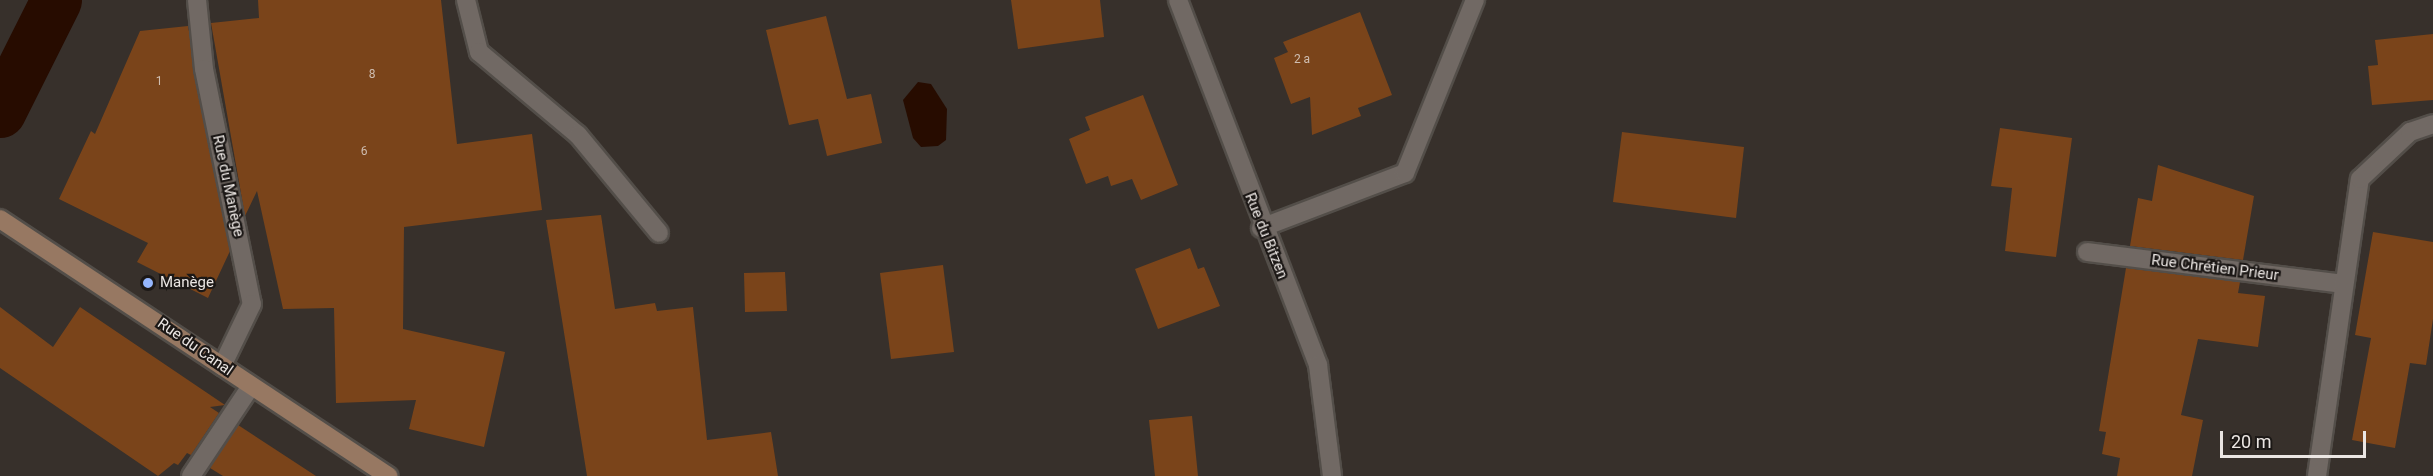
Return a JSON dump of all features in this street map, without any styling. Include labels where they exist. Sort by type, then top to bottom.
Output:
[{"type":"main road","name":"Rue du Canal","points":[[0,219],[389,476]]},
{"type":"street","name":"Rue du Manège","points":[[197,0],[204,69],[252,304],[222,366]]},
{"type":"street","points":[[466,0],[479,52],[578,135],[658,233]]},
{"type":"street","name":"Rue du Bitzen","points":[[1178,0],[1261,228],[1317,365],[1332,476]]},
{"type":"street","points":[[1261,228],[1405,173],[1475,0]]},
{"type":"street","points":[[2317,476],[2360,179],[2410,132],[2433,124]]},
{"type":"street","name":"Rue Chrétien Prieur","points":[[2086,252],[2343,284]]},
{"type":"street","points":[[191,476],[251,386]]},
{"type":"shaded area","points":[[918,82],[931,84],[947,109],[946,140],[938,146],[921,147],[913,138],[903,100]]},
{"type":"building","points":[[258,0],[441,0],[457,144],[532,134],[542,210],[404,227],[403,329],[505,352],[484,447],[409,429],[416,400],[336,403],[334,308],[283,309],[257,191],[245,216],[211,23],[259,18]]},
{"type":"building","points":[[1011,0],[1100,0],[1104,37],[1018,49]]},
{"type":"building","points":[[1360,12],[1392,95],[1358,108],[1361,116],[1312,135],[1310,97],[1291,104],[1274,58],[1288,52],[1283,42]]},
{"type":"building","points":[[826,16],[847,99],[871,94],[882,143],[827,156],[818,119],[789,125],[766,30]]},
{"type":"building","points":[[188,26],[230,251],[208,298],[137,262],[148,243],[59,199],[91,131],[95,134],[140,31]]},
{"type":"building","points":[[2433,34],[2433,100],[2372,105],[2368,66],[2378,65],[2375,40]]},
{"type":"building","points":[[1143,95],[1178,185],[1141,200],[1132,179],[1111,186],[1108,176],[1086,184],[1069,139],[1090,130],[1085,117]]},
{"type":"building","points":[[2000,128],[2072,138],[2056,257],[2005,251],[2012,188],[1991,186]]},
{"type":"building","points":[[1622,132],[1744,147],[1736,218],[1613,202]]},
{"type":"building","points":[[2158,165],[2254,196],[2243,260],[2130,246],[2138,198],[2152,201]]},
{"type":"building","points":[[601,215],[615,309],[655,303],[657,311],[693,307],[707,440],[771,432],[778,476],[587,476],[546,220]]},
{"type":"building","points":[[2373,232],[2433,242],[2433,319],[2426,365],[2410,363],[2395,448],[2352,440],[2371,338],[2355,335]]},
{"type":"building","points":[[1190,248],[1198,269],[1204,267],[1220,306],[1158,329],[1135,269]]},
{"type":"building","points":[[943,265],[954,352],[891,359],[880,273]]},
{"type":"building","points":[[2126,268],[2240,282],[2238,293],[2265,296],[2258,347],[2198,339],[2181,415],[2203,420],[2192,476],[2117,476],[2120,458],[2102,454],[2106,432],[2099,431]]},
{"type":"building","points":[[785,272],[787,311],[745,312],[744,273]]},
{"type":"building","points":[[0,307],[53,347],[80,307],[225,405],[210,407],[219,413],[191,455],[187,453],[178,465],[174,463],[158,476],[0,368]]},
{"type":"building","points":[[1192,416],[1198,476],[1155,476],[1149,420]]},
{"type":"building","points":[[238,425],[316,476],[223,476],[210,468]]},
{"type":"waterway","points":[[0,112],[56,0]]},
{"type":"place","name":"Manège","points":[[148,283]]}]
